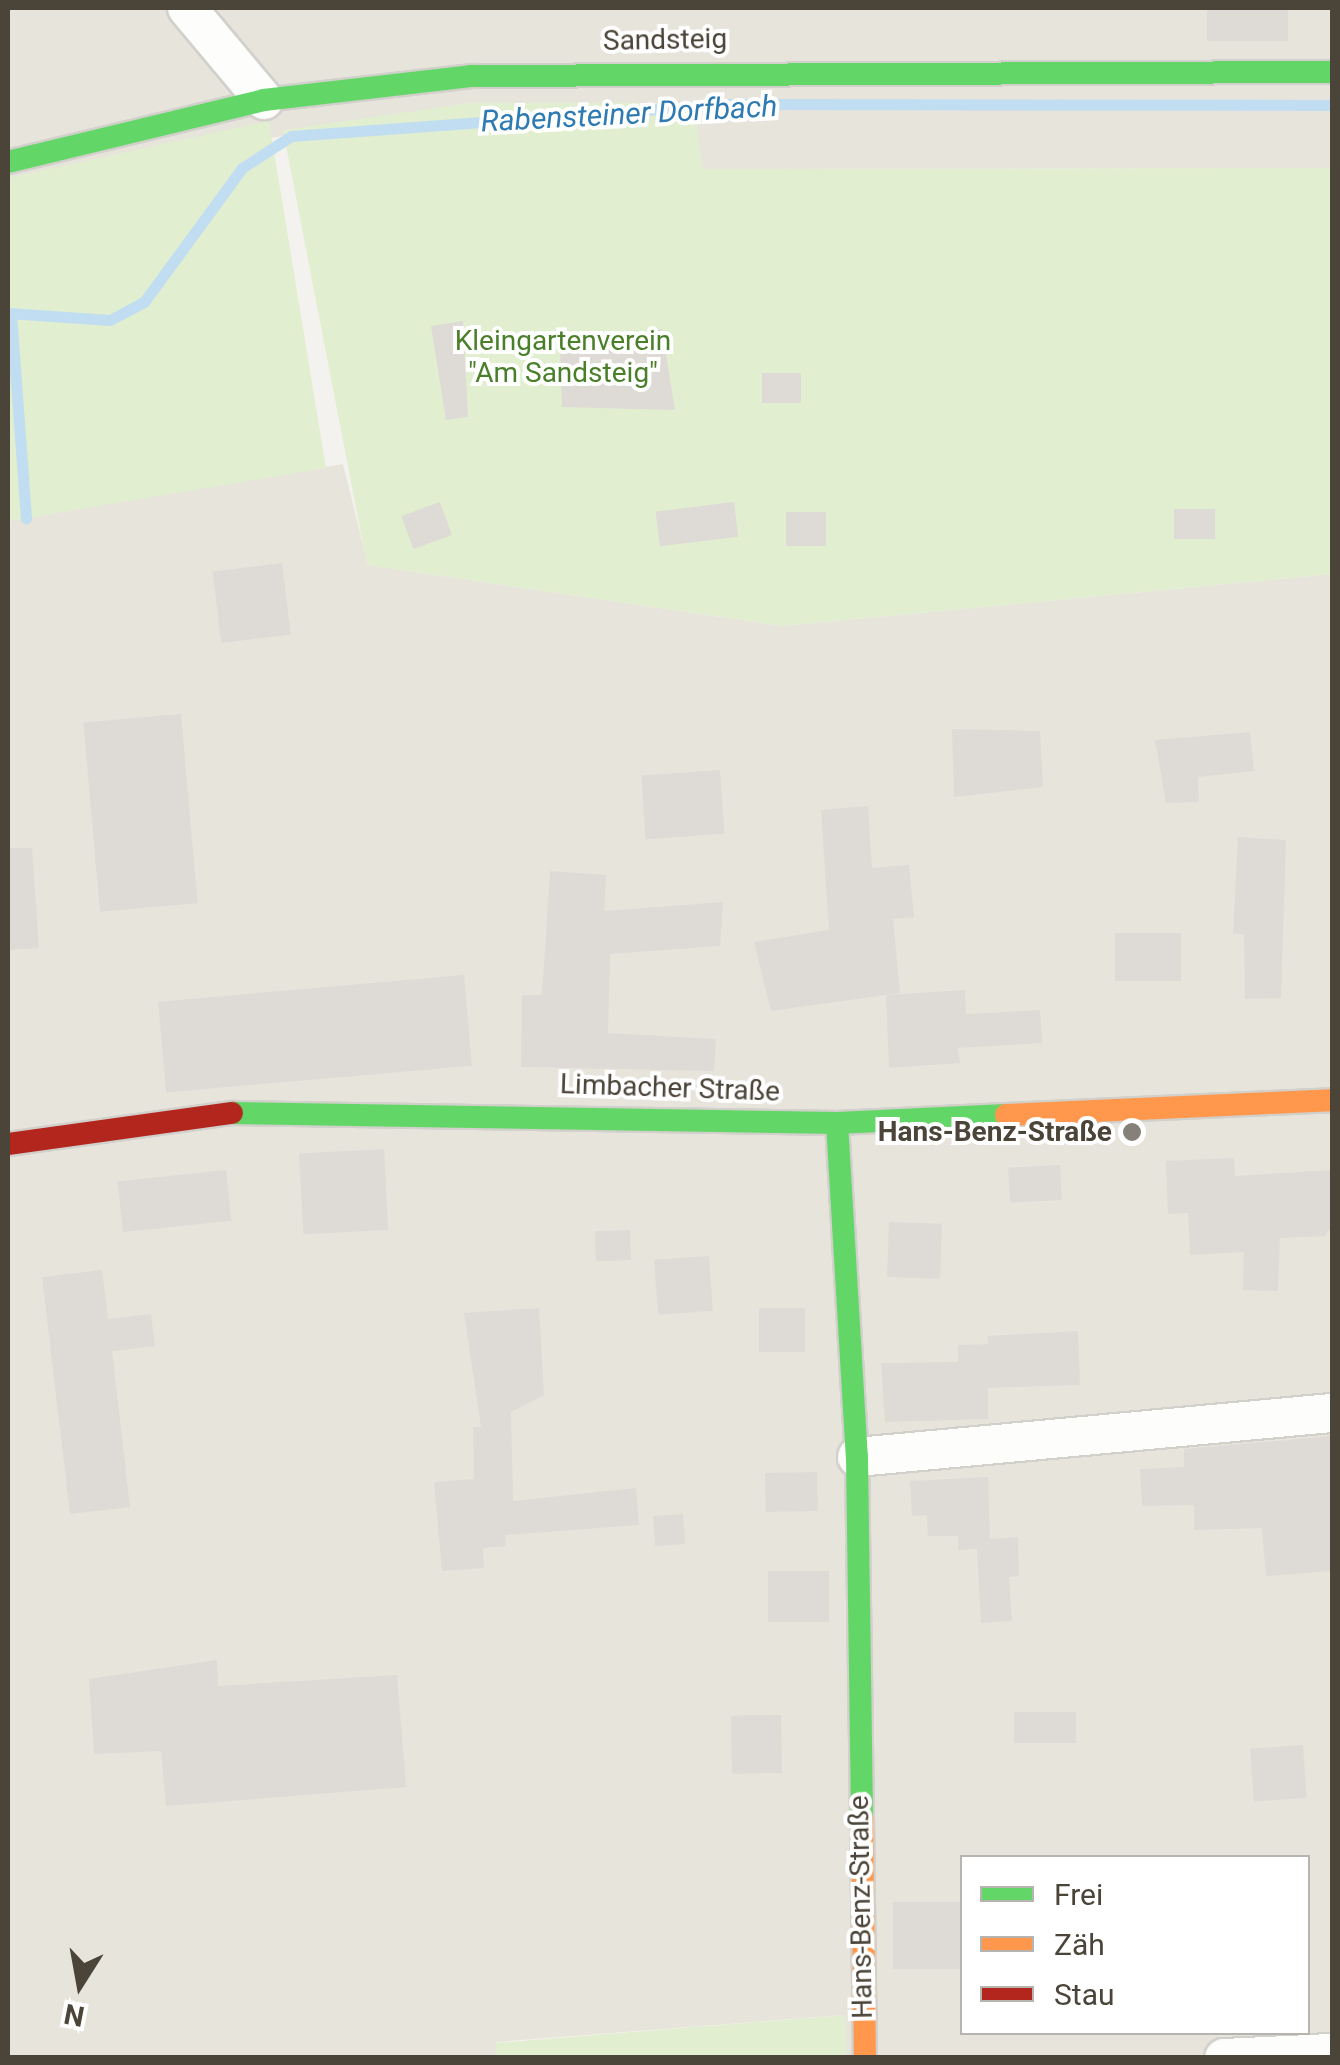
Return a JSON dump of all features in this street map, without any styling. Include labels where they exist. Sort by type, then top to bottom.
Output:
[{"type":"street","points":[[186,8],[264,100]]},
{"type":"street","name":"Sandsteig","points":[[8,162],[264,100],[472,76],[691,68],[1332,72]]},
{"type":"street","name":"Limbacher Straße","points":[[8,1144],[264,1108],[836,1124],[1332,1100]]},
{"type":"street","name":"Hans-Benz-Straße","points":[[836,1124],[857,1457],[865,2058]]},
{"type":"street","points":[[857,1457],[1332,1413]]},
{"type":"street","points":[[1224,2058],[1332,2053]]},
{"type":"shaded area","points":[[8,8],[1332,8],[1332,168],[702,169],[693,103],[471,103],[8,184]]},
{"type":"shaded area","points":[[343,464],[368,565],[782,626],[1332,574],[1332,2057],[847,2057],[844,2015],[496,2042],[496,2057],[8,2057],[8,521]]},
{"type":"green space","name":"Kleingartenverein \"Am Sandsteig\"","points":[[471,103],[693,103],[703,169],[1332,168],[1332,574],[782,626],[367,565],[283,130]]},
{"type":"green space","points":[[269,121],[326,468],[8,521],[8,178]]},
{"type":"green space","points":[[845,2015],[847,2057],[496,2058],[495,2043]]},
{"type":"building","points":[[1207,8],[1288,8],[1288,41],[1207,41]]},
{"type":"building","points":[[463,321],[468,417],[446,420],[431,326]]},
{"type":"building","points":[[662,329],[675,410],[562,407],[560,349],[631,345],[629,335]]},
{"type":"building","points":[[762,373],[801,373],[801,403],[762,403]]},
{"type":"building","points":[[440,502],[452,535],[413,549],[401,516]]},
{"type":"building","points":[[734,502],[738,537],[660,546],[656,512]]},
{"type":"building","points":[[1174,509],[1215,509],[1215,539],[1174,539]]},
{"type":"building","points":[[786,512],[826,512],[826,546],[786,546]]},
{"type":"building","points":[[282,563],[291,634],[221,643],[213,572]]},
{"type":"building","points":[[181,714],[198,903],[100,912],[83,723]]},
{"type":"building","points":[[952,729],[1040,731],[1043,787],[954,797]]},
{"type":"building","points":[[1250,732],[1254,771],[1198,777],[1199,802],[1166,803],[1155,740]]},
{"type":"building","points":[[720,770],[724,834],[646,839],[641,776]]},
{"type":"building","points":[[868,806],[872,868],[909,865],[914,917],[893,919],[900,993],[771,1011],[754,942],[829,930],[821,810]]},
{"type":"building","points":[[1238,837],[1286,840],[1281,998],[1245,999],[1244,934],[1233,934]]},
{"type":"building","points":[[8,848],[32,848],[39,948],[8,950]]},
{"type":"building","points":[[550,871],[606,875],[604,911],[723,902],[720,946],[610,954],[608,1033],[716,1039],[714,1071],[521,1067],[522,995],[542,995]]},
{"type":"building","points":[[1115,933],[1181,933],[1181,981],[1115,981]]},
{"type":"building","points":[[464,975],[472,1066],[166,1092],[158,1002]]},
{"type":"building","points":[[965,990],[966,1014],[1040,1010],[1042,1043],[958,1048],[960,1063],[889,1068],[886,995]]},
{"type":"building","points":[[384,1149],[388,1230],[303,1234],[299,1153]]},
{"type":"building","points":[[1234,1158],[1235,1176],[1332,1170],[1332,1226],[1325,1236],[1280,1238],[1278,1291],[1243,1290],[1244,1252],[1190,1255],[1188,1213],[1168,1214],[1166,1161]]},
{"type":"building","points":[[1060,1165],[1062,1200],[1010,1203],[1008,1168]]},
{"type":"building","points":[[226,1170],[231,1221],[123,1232],[118,1181]]},
{"type":"building","points":[[889,1222],[942,1224],[940,1279],[887,1277]]},
{"type":"building","points":[[630,1230],[631,1260],[596,1261],[595,1231]]},
{"type":"building","points":[[709,1256],[713,1311],[658,1315],[654,1260]]},
{"type":"building","points":[[102,1270],[108,1319],[151,1314],[155,1346],[112,1351],[130,1507],[70,1514],[42,1277]]},
{"type":"building","points":[[539,1308],[544,1395],[511,1412],[513,1501],[636,1488],[639,1525],[505,1535],[506,1546],[483,1548],[484,1568],[442,1571],[434,1482],[474,1479],[473,1427],[481,1427],[464,1313]]},
{"type":"building","points":[[759,1308],[805,1308],[805,1352],[759,1352]]},
{"type":"building","points":[[1078,1331],[1080,1385],[988,1388],[988,1419],[885,1422],[881,1363],[958,1362],[958,1345],[988,1344],[987,1336]]},
{"type":"building","points":[[1332,1436],[1332,1571],[1266,1576],[1262,1528],[1194,1530],[1194,1505],[1142,1506],[1140,1469],[1184,1467],[1184,1449]]},
{"type":"building","points":[[817,1472],[818,1511],[766,1512],[765,1473]]},
{"type":"building","points":[[988,1477],[990,1539],[1018,1537],[1019,1576],[1009,1577],[1012,1621],[981,1623],[977,1549],[958,1550],[958,1536],[928,1536],[927,1515],[912,1516],[910,1481]]},
{"type":"building","points":[[683,1514],[685,1544],[655,1546],[653,1516]]},
{"type":"building","points":[[768,1571],[829,1571],[829,1622],[768,1622]]},
{"type":"building","points":[[217,1660],[218,1686],[397,1675],[406,1787],[166,1806],[161,1751],[94,1754],[89,1679]]},
{"type":"building","points":[[1014,1712],[1076,1712],[1076,1743],[1014,1743]]},
{"type":"building","points":[[781,1715],[782,1773],[732,1774],[731,1716]]},
{"type":"building","points":[[1303,1745],[1307,1798],[1254,1802],[1250,1749]]},
{"type":"building","points":[[893,1902],[960,1902],[960,1969],[893,1969]]},
{"type":"waterway","name":"Rabensteiner Dorfbach","points":[[8,313],[110,320],[144,302],[242,168],[291,136],[726,104],[1332,105]]},
{"type":"waterway","points":[[11,314],[26,518]]},
{"type":"traffic: fast","points":[[8,162],[264,100],[471,76],[1332,72]]},
{"type":"traffic: fast","points":[[232,1113],[837,1123],[1006,1115]]},
{"type":"traffic: fast","points":[[837,1123],[857,1457],[862,1819]]},
{"type":"traffic: slow","points":[[1006,1115],[1332,1100]]},
{"type":"traffic: slow","points":[[862,1819],[865,2058]]},
{"type":"traffic: jam","points":[[8,1144],[232,1113]]},
{"type":"place","name":"Hans-Benz-Straße","points":[[1132,1132]]}]
